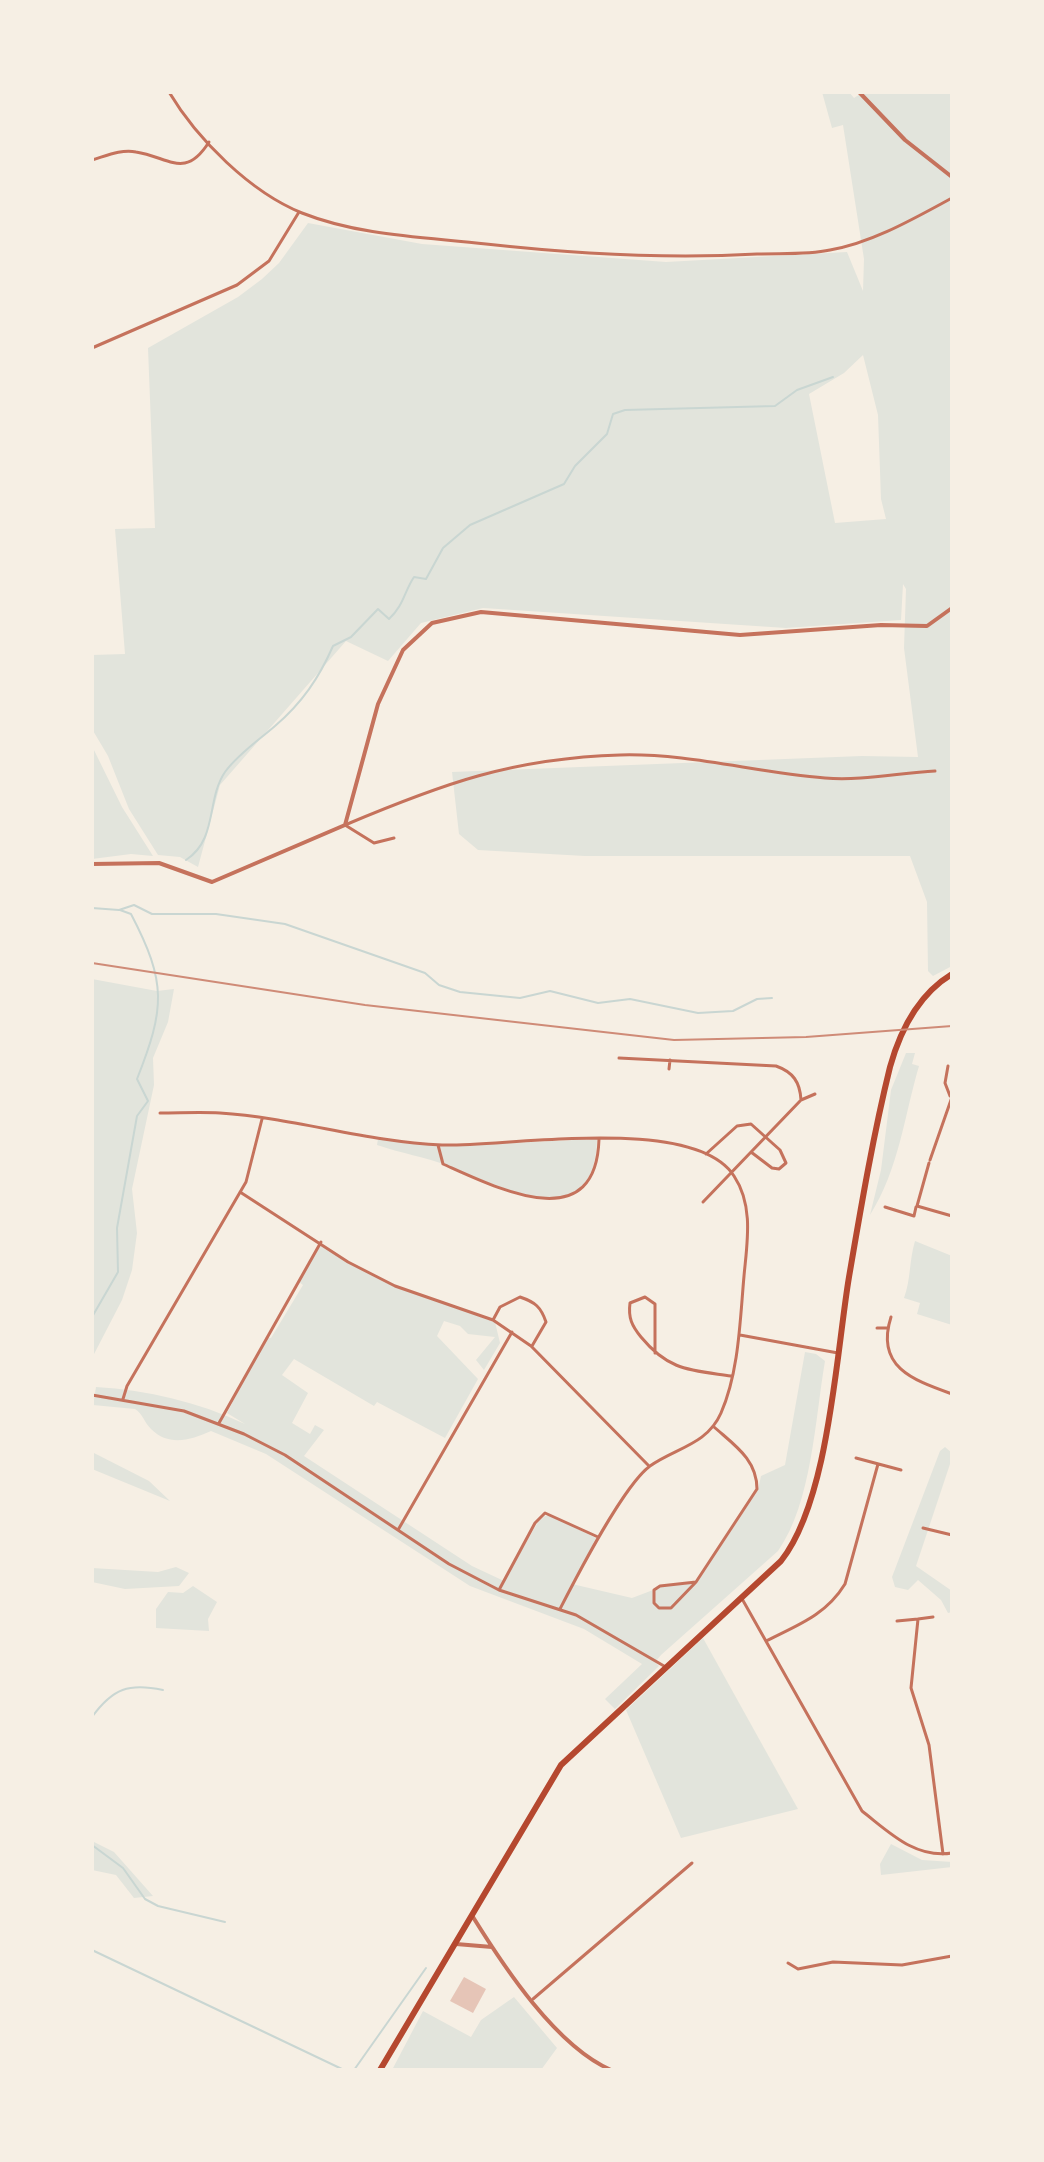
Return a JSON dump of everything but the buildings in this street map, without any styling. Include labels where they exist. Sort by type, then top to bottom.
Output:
[{"type":"highway","points":[[380,2070],[561,1765],[664,1666],[781,1561],[803,1527],[814,1491],[854,1250],[890,1067],[899,1037],[916,1009],[936,985],[952,974]]},
{"type":"street","points":[[169,92],[209,142],[256,186],[299,212],[349,227],[403,236],[564,254],[724,256],[831,250],[903,224],[952,198]]},
{"type":"street","points":[[859,92],[905,140],[952,177]]},
{"type":"street","points":[[92,160],[131,152],[179,164],[197,158],[209,142]]},
{"type":"street","points":[[92,348],[118,340],[237,285],[269,261],[299,212]]},
{"type":"street","points":[[345,825],[378,704],[403,650],[432,623],[481,612],[740,635],[881,625],[927,626],[952,608]]},
{"type":"street","points":[[92,864],[159,863],[212,882],[438,786],[517,764],[622,755],[728,764],[827,778],[935,771]]},
{"type":"street","points":[[345,825],[374,843],[394,838]]},
{"type":"street","points":[[619,1058],[776,1066],[788,1070],[796,1080],[801,1100]]},
{"type":"street","points":[[669,1069],[670,1060]]},
{"type":"street","points":[[885,1207],[914,1216],[951,1096],[945,1083],[948,1066]]},
{"type":"street","points":[[703,1202],[801,1100],[815,1094]]},
{"type":"street","points":[[160,1113],[222,1113],[438,1145],[599,1138],[658,1142],[706,1154],[733,1174],[746,1206],[748,1232],[738,1334],[721,1413],[694,1445],[649,1466],[599,1538],[560,1609]]},
{"type":"street","points":[[123,1399],[127,1386],[240,1192],[262,1119]]},
{"type":"street","points":[[706,1154],[744,1123],[751,1124],[786,1156],[786,1163],[779,1169],[772,1168],[751,1152]]},
{"type":"street","points":[[438,1145],[443,1164],[543,1201],[571,1196],[589,1183],[598,1166],[599,1138]]},
{"type":"street","points":[[240,1192],[395,1286],[493,1320],[512,1332],[531,1346],[649,1466]]},
{"type":"street","points":[[917,1206],[952,1216]]},
{"type":"street","points":[[219,1423],[321,1242]]},
{"type":"street","points":[[493,1320],[500,1307],[520,1297],[533,1301],[543,1310],[546,1322],[531,1346]]},
{"type":"street","points":[[655,1353],[655,1304],[645,1297],[637,1298],[630,1303],[632,1326],[655,1353],[678,1368],[731,1376]]},
{"type":"street","points":[[891,1317],[888,1328],[891,1356],[905,1375],[952,1394]]},
{"type":"street","points":[[877,1328],[888,1328]]},
{"type":"street","points":[[398,1530],[512,1332]]},
{"type":"street","points":[[738,1334],[838,1353]]},
{"type":"street","points":[[92,1395],[123,1399],[219,1423],[285,1455],[449,1564],[499,1590],[560,1609],[626,1641],[664,1666]]},
{"type":"street","points":[[696,1582],[660,1586],[654,1590],[654,1603],[659,1608],[671,1608],[696,1582],[757,1489],[757,1472],[748,1458],[713,1426]]},
{"type":"street","points":[[856,1458],[901,1470]]},
{"type":"street","points":[[766,1641],[822,1613],[835,1601],[845,1584],[878,1464]]},
{"type":"street","points":[[499,1590],[535,1523],[545,1513],[599,1538]]},
{"type":"street","points":[[923,1528],[952,1535]]},
{"type":"street","points":[[741,1597],[862,1811],[892,1836],[927,1855],[952,1853]]},
{"type":"street","points":[[897,1621],[933,1617]]},
{"type":"street","points":[[918,1619],[911,1688],[929,1745],[943,1855]]},
{"type":"street","points":[[533,1999],[692,1863]]},
{"type":"street","points":[[473,1917],[533,1999],[590,2061],[611,2070]]},
{"type":"street","points":[[456,1944],[492,1947]]},
{"type":"street","points":[[788,1963],[798,1969],[833,1962],[902,1965],[952,1956]]},
{"type":"shaded area","points":[[822,92],[849,92],[854,98],[863,92],[952,92],[952,966],[933,976],[928,971],[927,902],[910,856],[585,856],[478,850],[459,834],[452,772],[862,756],[918,757],[904,648],[906,589],[903,584],[901,620],[786,628],[483,608],[421,623],[388,661],[346,641],[220,785],[198,867],[180,857],[158,855],[129,809],[108,756],[92,729],[92,655],[125,654],[115,529],[155,528],[148,348],[238,297],[262,279],[279,263],[308,223],[422,244],[666,262],[847,252],[863,291],[864,259],[843,125],[832,128]],"holes":[[[863,355],[878,415],[881,499],[886,519],[835,523],[809,394],[844,373]]]},
{"type":"shaded area","points":[[92,746],[122,807],[153,856],[131,854],[92,859]]},
{"type":"shaded area","points":[[92,979],[157,991],[174,989],[168,1022],[153,1058],[154,1085],[132,1189],[137,1233],[132,1270],[122,1300],[92,1358]]},
{"type":"shaded area","points":[[906,1053],[915,1053],[912,1064],[919,1066],[894,1161],[870,1215],[881,1170],[891,1090]]},
{"type":"shaded area","points":[[378,1139],[441,1146],[597,1139],[592,1169],[581,1187],[563,1196],[542,1197],[519,1193],[440,1163],[377,1145]]},
{"type":"shaded area","points":[[915,1241],[952,1256],[952,1325],[917,1314],[920,1303],[904,1298]]},
{"type":"shaded area","points":[[321,1244],[384,1279],[495,1322],[500,1343],[484,1370],[476,1360],[495,1337],[468,1334],[460,1326],[444,1321],[437,1336],[478,1379],[445,1438],[377,1402],[374,1406],[294,1359],[282,1375],[308,1393],[292,1423],[310,1434],[315,1425],[324,1430],[304,1456],[472,1566],[504,1581],[538,1522],[545,1516],[552,1516],[596,1538],[572,1584],[632,1598],[661,1587],[697,1583],[758,1490],[761,1476],[785,1465],[805,1352],[816,1354],[825,1361],[810,1460],[798,1509],[778,1551],[661,1655],[655,1662],[659,1666],[615,1709],[605,1699],[642,1664],[584,1629],[470,1586],[266,1454],[211,1431],[188,1439],[165,1438],[151,1429],[135,1409],[93,1405],[96,1387],[115,1389],[191,1403],[245,1424],[227,1413],[266,1337],[271,1338],[303,1285],[299,1282]]},
{"type":"shaded area","points":[[945,1447],[952,1453],[952,1458],[916,1566],[952,1591],[952,1612],[948,1613],[941,1600],[918,1580],[908,1590],[895,1587],[892,1577],[940,1451]]},
{"type":"shaded area","points":[[92,1452],[149,1481],[170,1501],[92,1469]]},
{"type":"shaded area","points":[[176,1567],[189,1573],[179,1586],[125,1589],[92,1582],[92,1568],[158,1572]]},
{"type":"shaded area","points":[[193,1586],[217,1602],[208,1619],[209,1631],[156,1628],[156,1609],[168,1592],[183,1593]]},
{"type":"shaded area","points":[[703,1638],[798,1809],[681,1838],[626,1710]]},
{"type":"shaded area","points":[[92,1841],[114,1852],[153,1896],[134,1898],[116,1875],[92,1870]]},
{"type":"shaded area","points":[[891,1844],[922,1860],[952,1862],[952,1867],[881,1875],[880,1864]]},
{"type":"shaded area","points":[[514,1997],[557,2048],[541,2070],[392,2070],[423,2011],[471,2037],[481,2020]]},
{"type":"waterway","points":[[186,860],[203,841],[215,795],[225,772],[302,699],[333,646],[351,637],[378,609],[389,619],[398,609],[414,577],[426,579],[443,548],[470,525],[564,484],[575,466],[607,434],[613,414],[625,410],[775,406],[797,390],[833,377]]},
{"type":"waterway","points":[[92,908],[119,910],[134,905],[152,914],[216,914],[285,924],[425,973],[439,985],[460,992],[520,998],[550,991],[598,1003],[630,999],[698,1013],[733,1011],[757,999],[772,998]]},
{"type":"waterway","points":[[92,1317],[118,1272],[117,1228],[137,1116],[148,1101],[137,1079],[157,1014],[158,996],[151,959],[131,914],[120,910]]},
{"type":"waterway","points":[[92,1717],[107,1700],[123,1690],[141,1687],[163,1690]]},
{"type":"waterway","points":[[92,1845],[123,1868],[145,1899],[158,1906],[225,1922]]},
{"type":"waterway","points":[[92,1950],[344,2070]]},
{"type":"waterway","points":[[354,2070],[426,1968]]},
{"type":"railway","points":[[92,963],[365,1005],[674,1040],[806,1037],[952,1026]]}]
